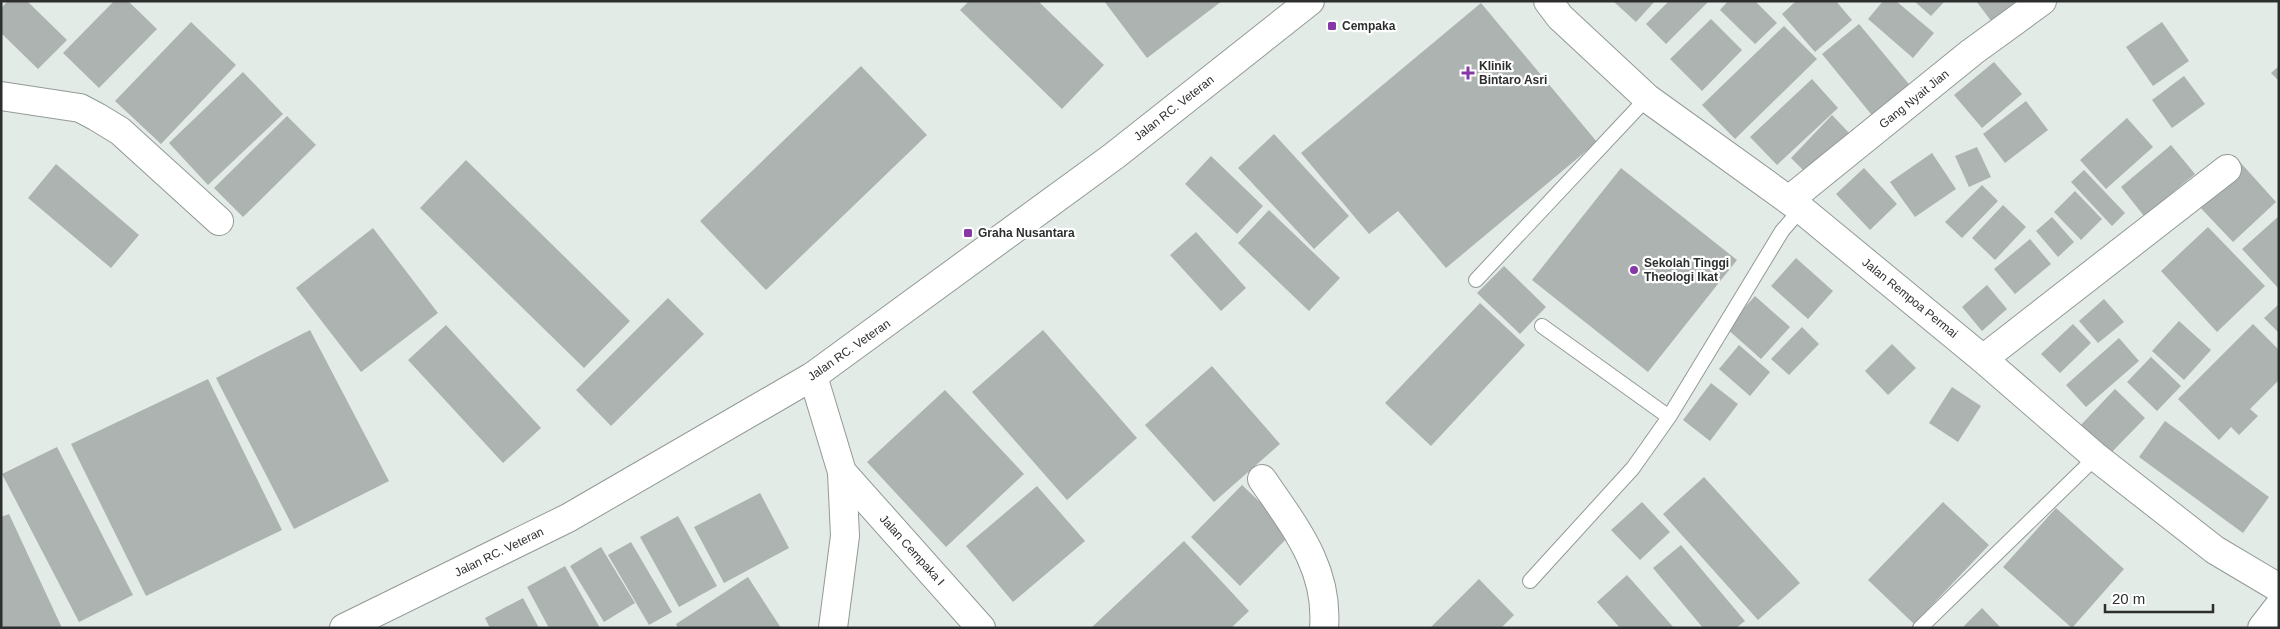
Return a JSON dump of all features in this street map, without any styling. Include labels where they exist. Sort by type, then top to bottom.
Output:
[{"type":"street","name":"Jalan RC. Veteran","points":[[344,628],[568,518],[813,376],[1114,156],[1310,1]]},
{"type":"street","name":"Jalan Rempoa Permai","points":[[1548,1],[1560,17],[1647,98],[1795,204],[1983,359],[2096,457],[2215,550],[2279,588]]},
{"type":"street","name":"Gang Nyait Jian","points":[[1795,204],[1972,52],[2042,1]]},
{"type":"street","points":[[1,96],[80,108],[97,117],[120,131],[219,221]]},
{"type":"street","points":[[1983,359],[2227,169]]},
{"type":"street","points":[[813,376],[842,472],[845,536],[833,628]]},
{"type":"street","name":"Jalan Cempaka I","points":[[842,472],[981,628]]},
{"type":"street","points":[[1262,479],[1309,548],[1318,570],[1325,616],[1324,628]]},
{"type":"street","points":[[2262,628],[2279,606]]},
{"type":"lane","points":[[1476,280],[1647,98]]},
{"type":"lane","points":[[1530,581],[1626,476],[1669,418],[1782,231],[1795,204]]},
{"type":"lane","points":[[1542,326],[1669,418]]},
{"type":"lane","points":[[1920,628],[2096,457]]},
{"type":"building","points":[[8,1],[27,1],[67,40],[38,69],[1,33],[1,8]]},
{"type":"building","points":[[114,1],[128,1],[157,29],[99,88],[63,53]]},
{"type":"building","points":[[969,1],[1038,1],[1104,65],[1062,109],[960,10]]},
{"type":"building","points":[[1104,1],[1222,1],[1147,58]]},
{"type":"building","points":[[1613,1],[1655,1],[1636,22]]},
{"type":"building","points":[[1669,1],[1709,1],[1666,44],[1646,24]]},
{"type":"building","points":[[1728,1],[1755,1],[1777,23],[1755,44],[1720,10]]},
{"type":"building","points":[[1796,1],[1836,1],[1852,20],[1815,52],[1782,14]]},
{"type":"building","points":[[1883,1],[1896,1],[1934,33],[1913,58],[1868,19]]},
{"type":"building","points":[[1914,1],[1945,1],[1931,16]]},
{"type":"building","points":[[1976,1],[2018,1],[1992,22]]},
{"type":"building","name":"Klinik Bintaro Asri","points":[[1481,3],[1597,142],[1446,268],[1398,211],[1369,234],[1301,153]]},
{"type":"building","points":[[1711,19],[1742,50],[1702,91],[1670,59]]},
{"type":"building","points":[[191,22],[236,65],[161,144],[115,101]]},
{"type":"building","points":[[2162,22],[2189,61],[2153,86],[2126,47]]},
{"type":"building","points":[[1859,24],[1913,89],[1875,119],[1822,54]]},
{"type":"building","points":[[1784,26],[1817,59],[1735,139],[1702,105]]},
{"type":"building","points":[[1994,62],[2022,94],[1982,128],[1954,95]]},
{"type":"building","points":[[861,66],[927,135],[766,290],[700,221]]},
{"type":"building","points":[[2279,66],[2279,81],[2271,73]]},
{"type":"building","points":[[243,72],[283,114],[208,185],[169,143]]},
{"type":"building","points":[[2184,76],[2205,104],[2172,128],[2152,100]]},
{"type":"building","points":[[1812,79],[1838,108],[1777,165],[1750,137]]},
{"type":"building","points":[[2026,101],[2048,130],[2005,163],[1983,134]]},
{"type":"building","points":[[1832,115],[1853,137],[1812,179],[1791,158]]},
{"type":"building","points":[[287,116],[316,145],[243,217],[214,188]]},
{"type":"building","points":[[2127,118],[2153,147],[2106,189],[2080,160]]},
{"type":"building","points":[[1274,134],[1349,216],[1314,249],[1238,168]]},
{"type":"building","points":[[2171,145],[2195,174],[2144,216],[2121,187]]},
{"type":"building","points":[[1977,147],[1991,177],[1969,187],[1955,156]]},
{"type":"building","points":[[1932,153],[1956,189],[1915,217],[1890,182]]},
{"type":"building","points":[[1211,156],[1263,206],[1237,234],[1185,184]]},
{"type":"building","points":[[466,160],[630,321],[584,368],[420,208]]},
{"type":"building","points":[[2240,162],[2276,202],[2233,242],[2196,203]]},
{"type":"building","points":[[56,164],[139,235],[111,268],[28,198]]},
{"type":"building","name":"Sekolah Tinggi Theologi Ikat","points":[[1621,168],[1737,260],[1648,372],[1532,280]]},
{"type":"building","points":[[1864,168],[1897,204],[1870,230],[1836,194]]},
{"type":"building","points":[[2084,170],[2125,213],[2112,226],[2071,182]]},
{"type":"building","points":[[1982,185],[1998,201],[1962,238],[1945,222]]},
{"type":"building","points":[[2075,191],[2102,219],[2081,240],[2054,212]]},
{"type":"building","points":[[2003,205],[2026,227],[1995,260],[1972,238]]},
{"type":"building","points":[[1269,210],[1340,278],[1309,311],[1238,243]]},
{"type":"building","points":[[2279,216],[2279,289],[2242,249]]},
{"type":"building","points":[[2052,217],[2074,242],[2058,257],[2036,231]]},
{"type":"building","points":[[2208,227],[2265,286],[2217,332],[2161,271]]},
{"type":"building","points":[[373,228],[438,313],[361,372],[296,288]]},
{"type":"building","points":[[1196,232],[1246,288],[1221,311],[1170,255]]},
{"type":"building","points":[[2030,239],[2051,264],[2015,294],[1994,269]]},
{"type":"building","points":[[1796,258],[1833,291],[1808,319],[1771,286]]},
{"type":"building","points":[[1504,266],[1546,307],[1520,334],[1477,293]]},
{"type":"building","points":[[1987,285],[2007,309],[1982,331],[1962,307]]},
{"type":"building","points":[[1755,296],[1790,327],[1761,359],[1726,328]]},
{"type":"building","points":[[668,298],[704,334],[611,426],[576,390]]},
{"type":"building","points":[[2104,299],[2124,322],[2098,343],[2079,321]]},
{"type":"building","points":[[1480,303],[1525,345],[1431,446],[1385,403]]},
{"type":"building","points":[[2279,304],[2279,333],[2264,318]]},
{"type":"building","points":[[2179,321],[2211,350],[2184,380],[2152,351]]},
{"type":"building","points":[[2073,324],[2091,343],[2060,373],[2041,354]]},
{"type":"building","points":[[2253,324],[2279,350],[2279,380],[2250,409],[2258,416],[2239,435],[2231,427],[2219,440],[2178,399]]},
{"type":"building","points":[[446,325],[541,428],[503,463],[408,360]]},
{"type":"building","points":[[1802,327],[1819,344],[1789,375],[1771,359]]},
{"type":"building","points":[[310,330],[389,481],[294,529],[216,378]]},
{"type":"building","points":[[1043,330],[1137,438],[1067,500],[972,392]]},
{"type":"building","points":[[2119,338],[2139,361],[2086,407],[2066,385]]},
{"type":"building","points":[[1892,344],[1916,368],[1888,395],[1865,371]]},
{"type":"building","points":[[1739,345],[1770,372],[1750,396],[1719,369]]},
{"type":"building","points":[[2151,357],[2181,386],[2157,411],[2127,382]]},
{"type":"building","points":[[1212,366],[1280,444],[1214,502],[1145,425]]},
{"type":"building","points":[[208,379],[282,530],[146,596],[71,444]]},
{"type":"building","points":[[1711,383],[1738,404],[1710,441],[1683,420]]},
{"type":"building","points":[[1952,387],[1981,406],[1958,442],[1929,423]]},
{"type":"building","points":[[2115,389],[2145,418],[2108,456],[2079,427]]},
{"type":"building","points":[[945,390],[1024,474],[946,547],[867,462]]},
{"type":"building","points":[[2165,421],[2269,497],[2243,533],[2139,457]]},
{"type":"building","points":[[57,447],[133,595],[79,622],[2,474]]},
{"type":"building","points":[[1704,477],[1800,583],[1758,620],[1663,514]]},
{"type":"building","points":[[1242,485],[1292,533],[1240,586],[1191,537]]},
{"type":"building","points":[[1037,486],[1085,541],[1013,602],[966,546]]},
{"type":"building","points":[[760,493],[789,548],[724,583],[694,527]]},
{"type":"building","points":[[1642,502],[1670,532],[1640,560],[1611,530]]},
{"type":"building","points":[[1943,502],[1989,545],[1914,624],[1868,580]]},
{"type":"building","points":[[2056,508],[2124,569],[2072,628],[2003,567]]},
{"type":"building","points":[[9,514],[62,628],[1,628],[1,517]]},
{"type":"building","points":[[678,516],[717,586],[679,607],[640,537]]},
{"type":"building","points":[[1184,541],[1249,611],[1231,628],[1091,628]]},
{"type":"building","points":[[631,542],[672,612],[649,625],[608,555]]},
{"type":"building","points":[[1681,545],[1745,621],[1736,628],[1703,628],[1653,568]]},
{"type":"building","points":[[601,547],[635,603],[604,622],[570,566]]},
{"type":"building","points":[[565,566],[600,628],[549,628],[527,587]]},
{"type":"building","points":[[1627,575],[1674,628],[1620,628],[1597,602]]},
{"type":"building","points":[[748,577],[781,628],[678,628],[676,624]]},
{"type":"building","points":[[1479,579],[1514,615],[1501,628],[1430,628]]},
{"type":"building","points":[[523,598],[539,628],[490,628],[485,618]]},
{"type":"building","points":[[1982,608],[2001,628],[1962,628]]},
{"type":"place","name":"Cempaka","points":[[1332,26]]},
{"type":"place","name":"Klinik Bintaro Asri","points":[[1468,73]]},
{"type":"place","name":"Graha Nusantara","points":[[968,233]]},
{"type":"place","name":"Sekolah Tinggi Theologi Ikat","points":[[1634,270]]}]
